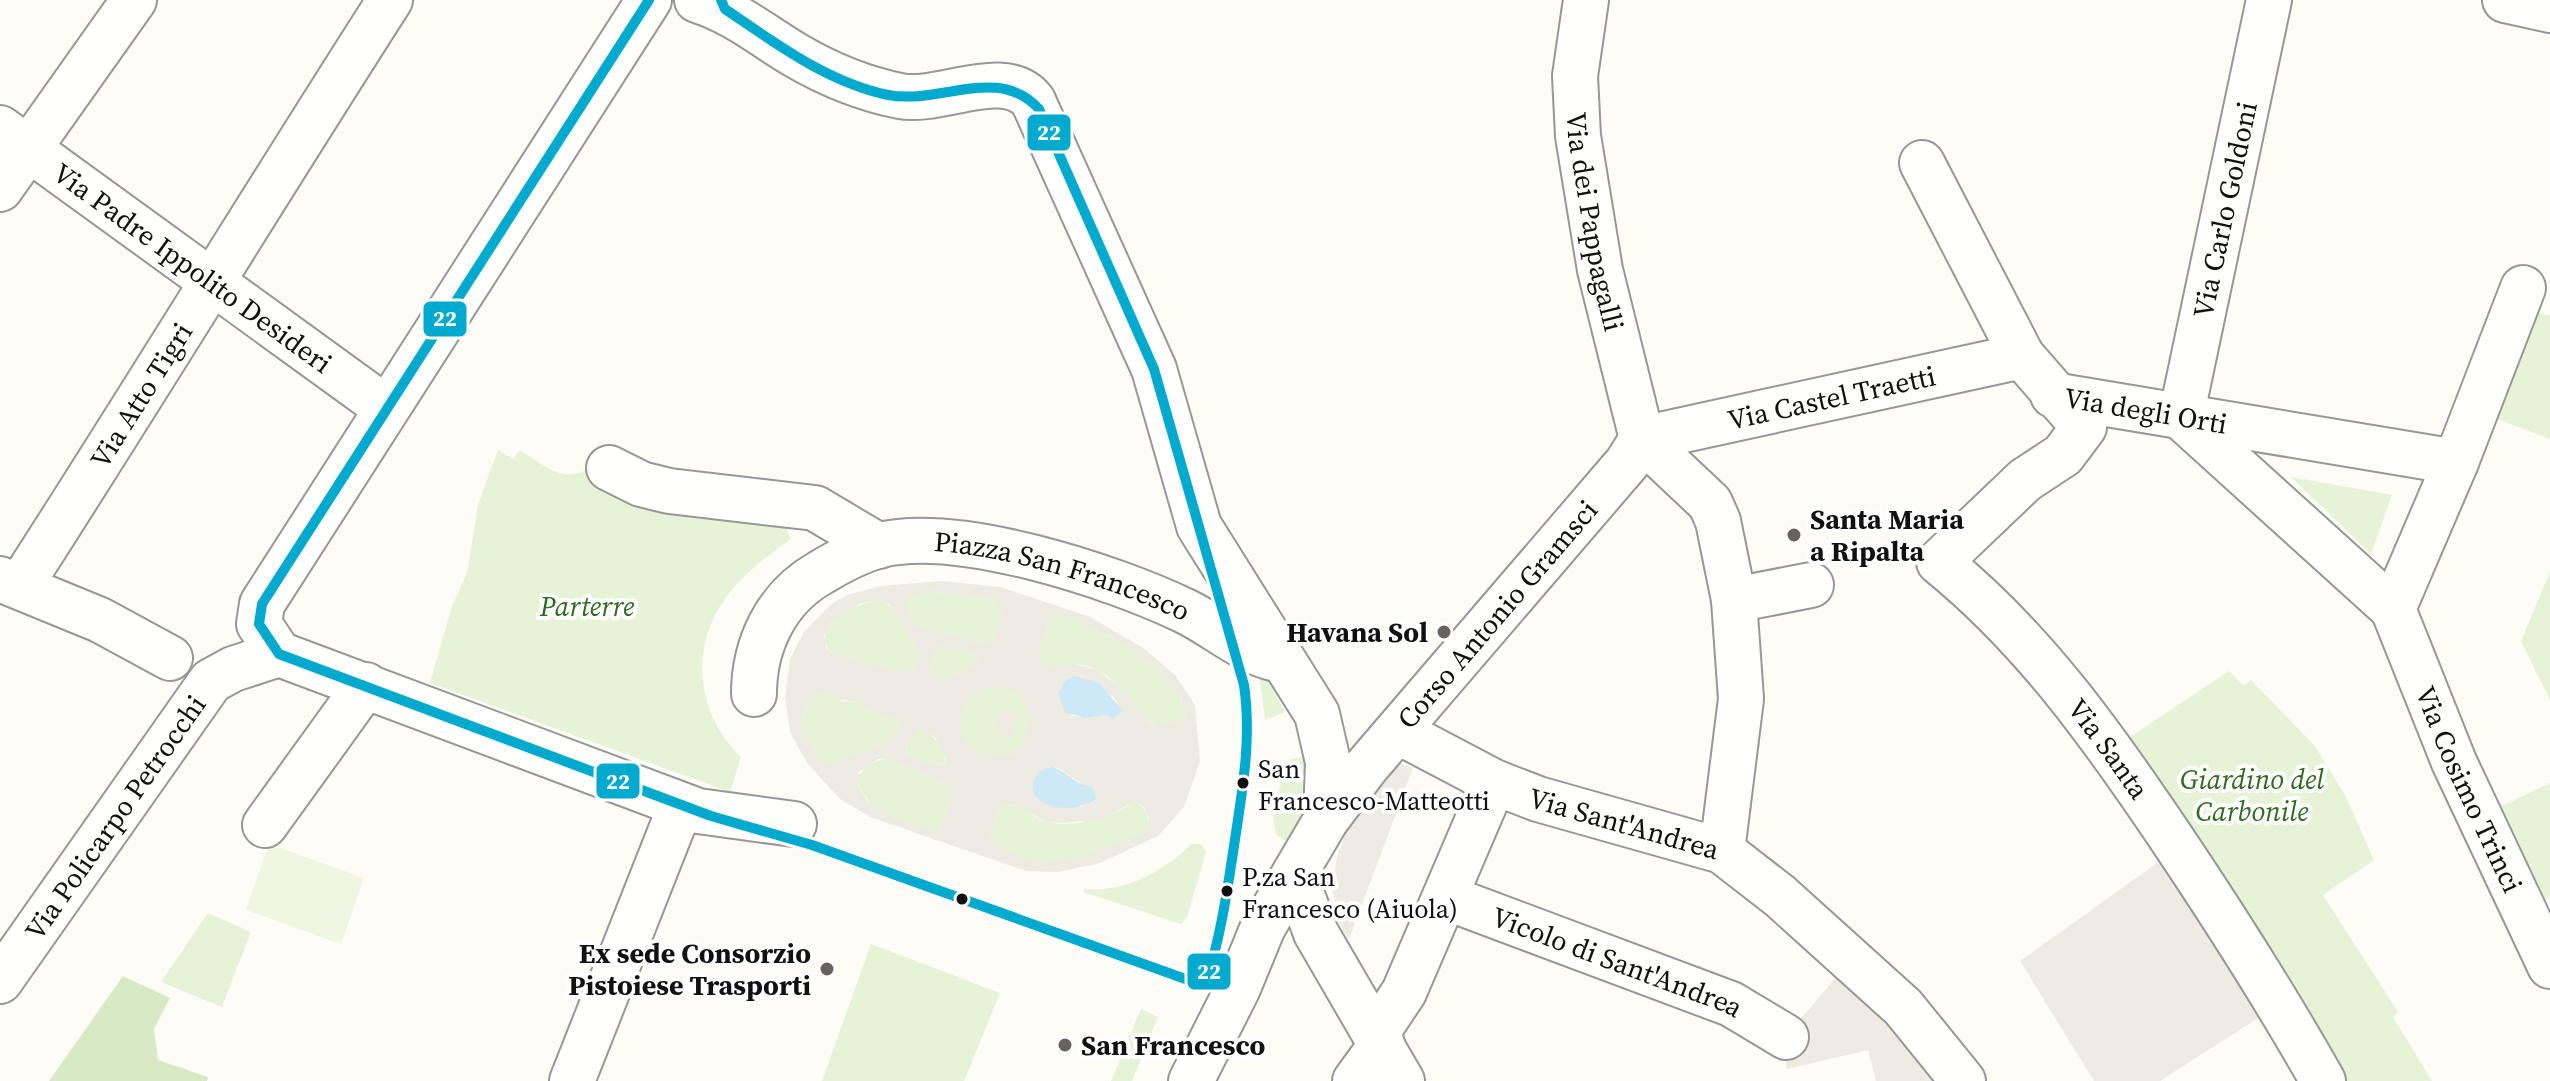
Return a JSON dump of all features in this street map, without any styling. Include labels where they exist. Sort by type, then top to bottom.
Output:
[{"type":"street","points":[[0,189],[14,139],[134,0]]},
{"type":"street","name":"Via Atto Tigri","points":[[10,582],[177,342],[209,281],[390,0]]},
{"type":"street","points":[[649,0],[259,610],[259,624],[279,654],[690,808],[794,824]]},
{"type":"street","name":"Via dei Pappagalli","points":[[1586,0],[1575,76],[1578,136],[1600,270],[1642,439]]},
{"type":"street","name":"Via Carlo Goldoni","points":[[2181,417],[2269,0]]},
{"type":"street","points":[[2505,0],[2550,10]]},
{"type":"street","points":[[714,3],[814,65],[897,95],[936,97],[996,85],[1015,87],[1029,96],[1039,109],[1154,369],[1199,526],[1317,714],[1328,762],[1326,820]]},
{"type":"street","name":"Via Padre Ippolito Desideri","points":[[14,139],[386,408]]},
{"type":"street","name":"Via degli Orti","points":[[1922,163],[2022,356],[2053,395],[2456,462]]},
{"type":"street","points":[[2393,609],[2456,462],[2523,288]]},
{"type":"street","name":"Via Castel Traetti","points":[[1642,439],[2022,356]]},
{"type":"street","name":"Via Santa","points":[[2053,395],[2084,427],[2063,455],[2025,480],[1939,562],[2032,648],[2129,775],[2273,992],[2323,1081]]},
{"type":"street","name":"Via Cosimo Trinci","points":[[2181,417],[2393,609],[2454,762],[2550,966]]},
{"type":"street","points":[[1642,439],[1710,503],[1718,521],[1734,600],[1741,699],[1722,851]]},
{"type":"street","name":"Corso Antonio Gramsci","points":[[1191,1081],[1238,988],[1233,955],[1263,927],[1326,820],[1627,463],[1642,439]]},
{"type":"street","points":[[609,468],[641,484],[669,491],[815,508],[879,546]]},
{"type":"street","name":"Piazza San Francesco","points":[[754,694],[759,651],[786,600],[802,584],[828,568],[879,546],[950,543],[1040,560],[1163,602],[1253,652],[1281,660]]},
{"type":"street","points":[[10,582],[100,620],[170,658]]},
{"type":"street","points":[[1734,600],[1811,585]]},
{"type":"street","name":"Via Policarpo Petrocchi","points":[[0,981],[211,681],[233,669],[279,654]]},
{"type":"street","points":[[265,825],[366,685]]},
{"type":"street","points":[[1317,714],[1357,731],[1399,732]]},
{"type":"street","name":"Via Sant'Andrea","points":[[1399,732],[1494,782],[1588,816],[1722,851],[1780,896],[1903,1007],[1963,1081]]},
{"type":"street","points":[[1355,1081],[1387,1053],[1404,992],[1494,782]]},
{"type":"street","points":[[572,1081],[690,808]]},
{"type":"street","points":[[1295,876],[1316,933],[1387,1053]]},
{"type":"street","name":"Vicolo di Sant'Andrea","points":[[1445,897],[1731,1004],[1786,1037]]},
{"type":"street","points":[[0,968],[4,956],[0,946],[17,947],[41,925]]},
{"type":"green space","points":[[2534,312],[2550,316],[2550,439],[2494,418]]},
{"type":"green space","name":"Parterre","points":[[498,450],[513,459],[520,450],[561,473],[579,473],[588,469],[778,509],[791,539],[749,572],[727,596],[715,616],[703,658],[707,701],[726,740],[741,757],[730,792],[430,683],[452,606],[467,573],[478,505]]},
{"type":"green space","points":[[2291,477],[2392,495],[2371,554]]},
{"type":"green space","points":[[2550,572],[2550,700],[2521,641]]},
{"type":"green space","points":[[926,591],[992,598],[1002,613],[996,638],[982,643],[916,626],[908,614],[909,600]]},
{"type":"green space","points":[[879,599],[893,609],[910,634],[920,661],[912,671],[897,671],[830,652],[825,641],[830,624],[848,610]]},
{"type":"green space","points":[[1057,614],[1115,638],[1153,664],[1180,697],[1186,715],[1184,719],[1154,726],[1101,672],[1076,664],[1044,665],[1039,656],[1049,619]]},
{"type":"green space","points":[[940,647],[972,652],[979,660],[954,677],[938,679],[930,668],[934,652]]},
{"type":"green space","name":"Giardino del Carbonile","points":[[2229,671],[2244,686],[2251,680],[2315,746],[2346,797],[2374,860],[2323,895],[2398,1012],[2393,1017],[2432,1081],[2335,1081],[2118,745]]},
{"type":"green space","points":[[1265,672],[1285,712],[1265,720],[1259,673]]},
{"type":"green space","points":[[995,686],[1015,692],[1025,702],[1031,722],[1025,742],[1015,752],[995,758],[975,752],[965,742],[959,722],[965,702],[975,692]]},
{"type":"green space","points":[[825,692],[842,701],[857,702],[872,712],[898,718],[900,728],[882,745],[828,765],[818,758],[800,727],[807,703]]},
{"type":"green space","points":[[918,729],[938,743],[945,766],[917,760],[906,753],[907,743]]},
{"type":"green space","points":[[1304,757],[1313,765],[1302,829],[1286,841],[1276,835],[1273,818],[1285,765],[1291,759]]},
{"type":"green space","points":[[886,758],[949,785],[952,794],[939,832],[915,828],[890,817],[861,790],[856,779],[867,765]]},
{"type":"green space","points":[[2550,783],[2550,896],[2542,904],[2498,808]]},
{"type":"green space","points":[[1134,802],[1147,814],[1145,832],[1086,856],[1042,863],[1022,860],[1004,851],[989,835],[1001,805],[1020,808],[1048,822],[1069,824],[1104,817]]},
{"type":"green space","points":[[269,844],[364,878],[341,944],[246,910]]},
{"type":"green space","points":[[1192,844],[1201,844],[1206,852],[1187,917],[1181,924],[1083,892],[1084,889],[1115,887],[1143,878],[1169,863]]},
{"type":"green space","points":[[208,913],[251,932],[222,1007],[161,982]]},
{"type":"green space","points":[[871,944],[1000,993],[964,1081],[822,1081]]},
{"type":"green space","points":[[123,976],[170,998],[154,1029],[158,1060],[208,1077],[207,1081],[49,1081]]},
{"type":"green space","points":[[1141,1009],[1158,1017],[1132,1081],[1111,1081]]},
{"type":"shaded area","points":[[942,581],[1000,587],[1090,617],[1142,647],[1176,676],[1195,705],[1200,761],[1184,807],[1158,836],[1100,863],[1058,872],[1026,871],[870,817],[840,799],[807,763],[790,732],[785,697],[790,659],[804,632],[831,604],[847,595],[881,586]],"holes":[[[926,591],[992,598],[1002,613],[996,638],[982,643],[916,626],[908,614],[909,600]],[[879,599],[889,604],[913,640],[920,661],[912,671],[897,671],[830,652],[826,648],[824,635],[831,622],[860,604]],[[1057,614],[1111,636],[1150,662],[1181,697],[1186,715],[1184,719],[1153,726],[1121,688],[1097,670],[1072,663],[1044,665],[1039,656],[1049,619]],[[940,647],[972,652],[979,660],[954,677],[938,679],[930,668],[934,652]],[[1065,681],[1113,696],[1123,712],[1092,717],[1072,716],[1058,693]],[[987,687],[1005,688],[1018,694],[1031,717],[1024,743],[1014,753],[1001,757],[975,752],[967,744],[960,728],[964,704],[976,692]],[[825,692],[836,699],[857,702],[872,712],[898,719],[900,728],[882,745],[828,764],[818,758],[800,727],[807,703]],[[919,729],[935,737],[946,758],[945,766],[917,760],[906,753],[907,743]],[[886,758],[949,785],[952,794],[939,832],[897,819],[867,800],[858,786],[859,772],[878,759]],[[1048,767],[1059,768],[1084,786],[1091,787],[1097,800],[1080,807]],[[1134,802],[1144,807],[1149,818],[1145,832],[1082,857],[1042,863],[1026,860],[998,845],[989,835],[1001,805],[1014,805],[1047,822],[1102,819]]]},
{"type":"shaded area","points":[[1000,710],[1017,714],[1011,738],[994,733]]},
{"type":"shaded area","points":[[1394,761],[1413,768],[1349,939],[1342,929],[1332,889],[1337,857],[1352,816]]},
{"type":"shaded area","points":[[2168,855],[2205,912],[2199,923],[2266,1013],[2160,1081],[2094,1081],[2020,961]]},
{"type":"shaded area","points":[[1851,960],[1963,1081],[1876,1081],[1868,1050],[1787,1069],[1781,1042]]},
{"type":"water","points":[[1074,676],[1099,683],[1123,711],[1113,719],[1107,715],[1085,718],[1065,712],[1058,693],[1065,681]]},
{"type":"water","points":[[1052,767],[1081,784],[1091,786],[1097,799],[1082,806],[1065,808],[1041,801],[1035,796],[1034,781],[1038,773]]},
{"type":"transit line","name":"22","points":[[649,0],[262,604],[259,624],[279,654],[711,816],[812,845],[1205,986],[1229,881],[1243,786],[1247,726],[1244,685],[1154,369],[1039,109],[1023,96],[1005,89],[987,87],[908,97],[866,89],[823,71],[782,48],[725,9],[721,0]]},
{"type":"place","name":"Santa Maria a Ripalta","points":[[1794,535]]},
{"type":"place","name":"Havana Sol","points":[[1444,632]]},
{"type":"place","name":"San Francesco-Matteotti","points":[[1243,783]]},
{"type":"place","name":"P.za San Francesco (Aiuola)","points":[[1227,891]]},
{"type":"place","name":"Ex sede Consorzio Pistoiese Trasporti","points":[[827,969]]},
{"type":"place","name":"San Francesco","points":[[1065,1045]]}]
